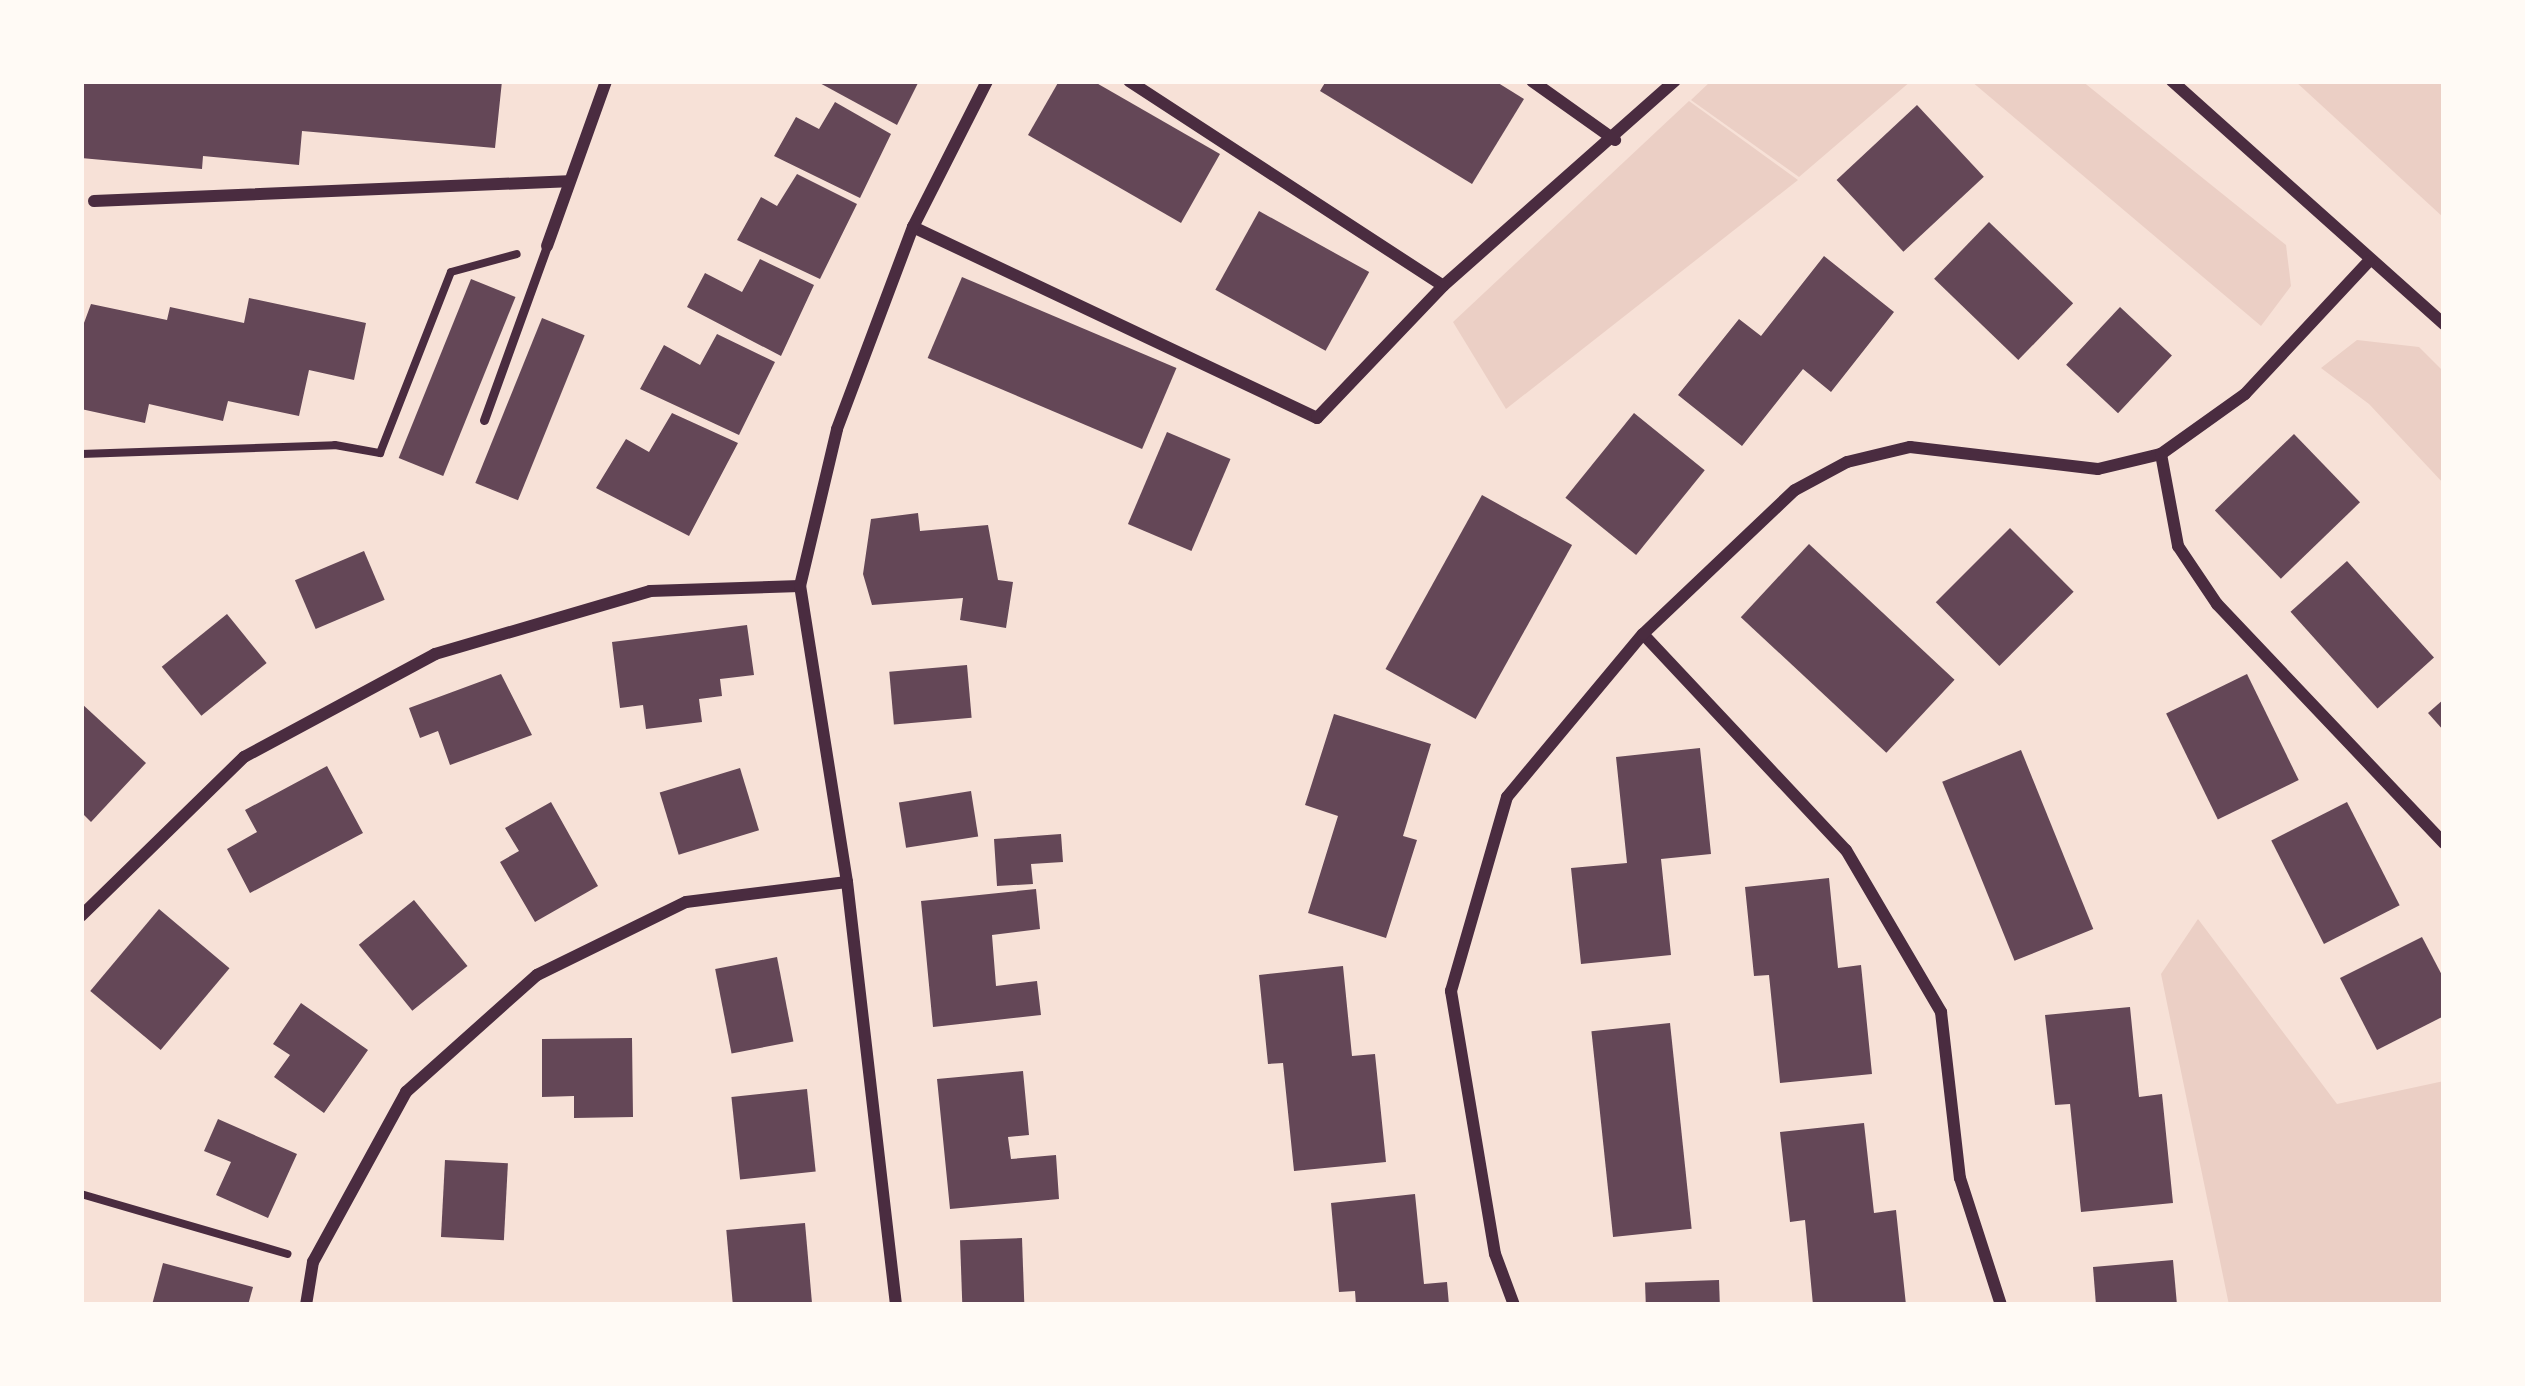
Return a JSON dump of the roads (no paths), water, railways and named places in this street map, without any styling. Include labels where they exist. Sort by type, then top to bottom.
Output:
[{"type":"street","points":[[547,246],[606,81]]},
{"type":"street","points":[[896,1305],[847,882],[800,586],[837,429],[913,227],[987,81]]},
{"type":"street","points":[[1129,81],[1443,286]]},
{"type":"street","points":[[1532,81],[1615,140]]},
{"type":"street","points":[[913,227],[1317,418],[1443,286],[1615,140],[1675,81]]},
{"type":"street","points":[[2172,81],[2444,324]]},
{"type":"street","points":[[94,201],[568,182]]},
{"type":"street","points":[[1514,1305],[1495,1254],[1451,991],[1507,797],[1643,634],[1795,490],[1847,462],[1910,447],[2098,470],[2161,454],[2245,394],[2369,261]]},
{"type":"street","points":[[2161,454],[2179,546],[2217,604],[2444,843]]},
{"type":"street","points":[[81,916],[244,757],[435,654],[650,591],[800,586]]},
{"type":"street","points":[[1643,634],[1846,850],[1941,1012],[1960,1178],[2001,1305]]},
{"type":"street","points":[[306,1305],[314,1262],[406,1092],[537,975],[686,902],[847,882]]},
{"type":"lane","points":[[484,420],[547,246]]}]
